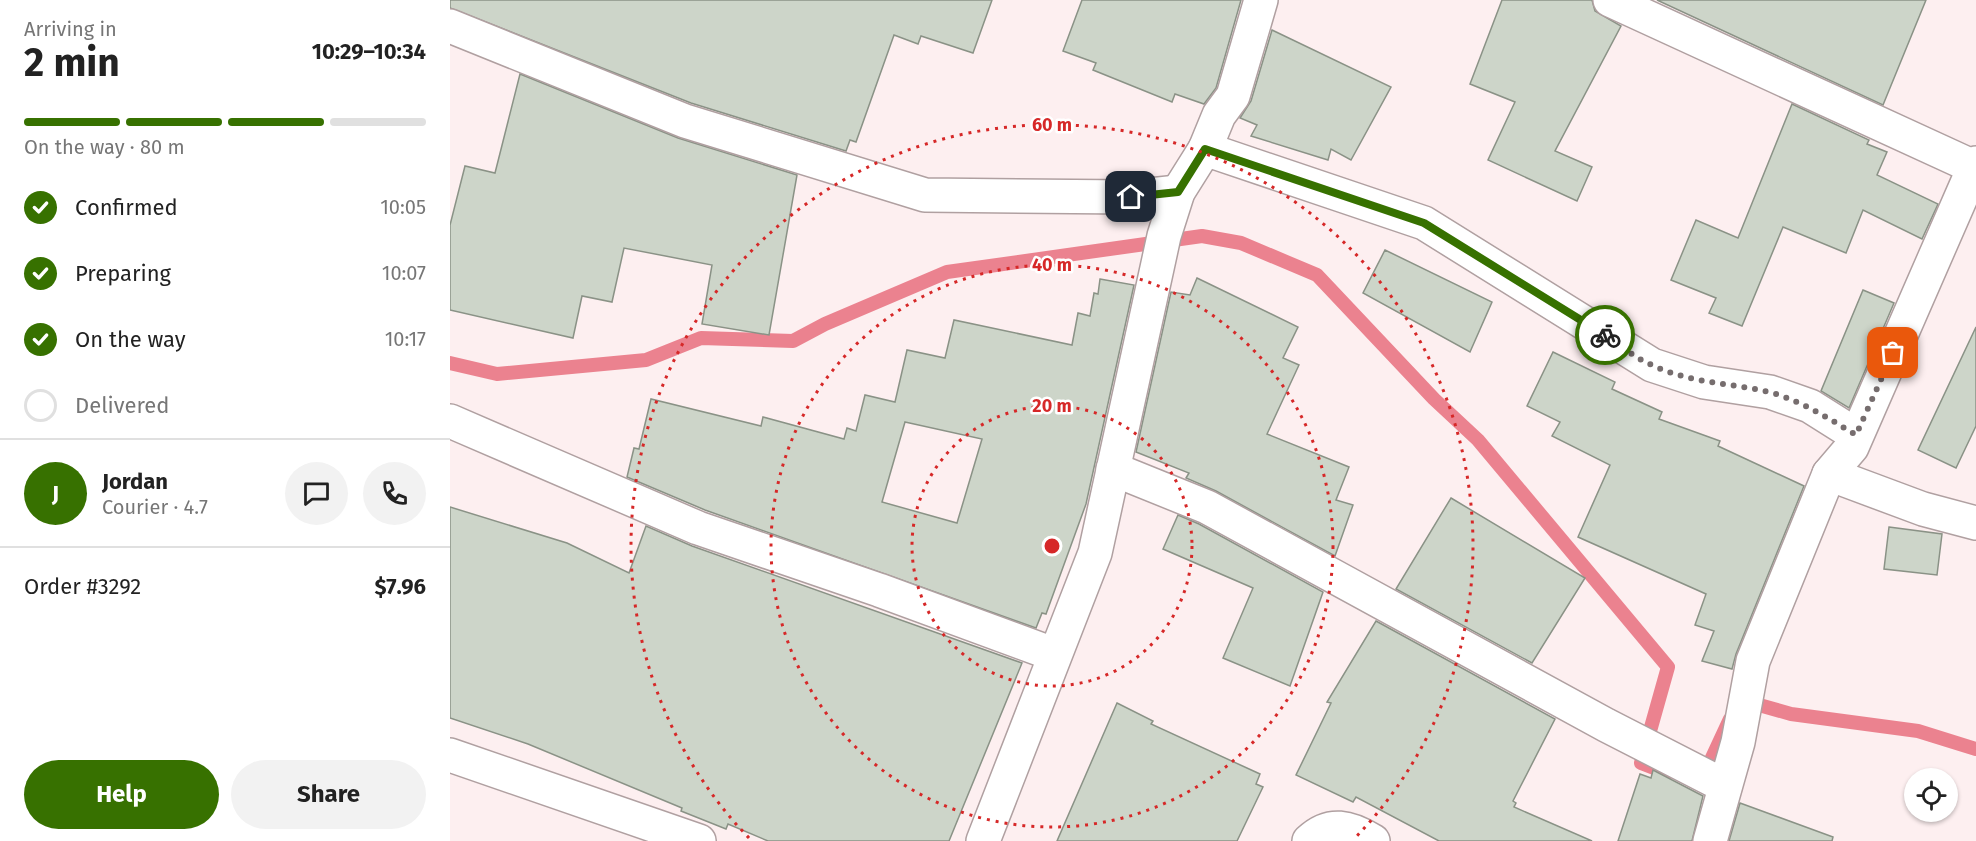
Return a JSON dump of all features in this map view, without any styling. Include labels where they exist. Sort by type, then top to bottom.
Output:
[{"type":"street","points":[[983,841],[1053,654],[1095,553],[1163,243],[1178,192],[1205,149],[1219,115],[1233,96],[1261,0]]},
{"type":"street","points":[[1610,0],[1975,166],[1852,447],[1829,474],[1753,661],[1738,742],[1710,841]]},
{"type":"street","points":[[450,26],[685,121],[925,195],[1131,197],[1178,192]]},
{"type":"street","points":[[1205,149],[1424,223],[1652,365],[1704,382],[1770,393],[1790,399],[1810,406],[1856,435]]},
{"type":"street","points":[[450,421],[698,528],[879,590],[1053,654]]},
{"type":"street","points":[[1113,468],[1156,489],[1207,507],[1606,725],[1725,786]]},
{"type":"street","points":[[1829,474],[1923,509],[1976,523]]},
{"type":"street","points":[[450,755],[699,841]]},
{"type":"street","points":[[1309,841],[1319,832],[1338,826],[1357,832],[1372,841]]},
{"type":"building","points":[[450,0],[992,0],[973,53],[921,36],[918,44],[894,35],[856,142],[850,140],[846,151],[691,103],[450,8]]},
{"type":"building","points":[[1082,0],[1241,0],[1216,88],[1204,104],[1175,94],[1172,102],[1093,70],[1096,63],[1063,51]]},
{"type":"building","points":[[1502,0],[1592,0],[1595,11],[1621,26],[1555,151],[1592,167],[1577,201],[1488,160],[1515,102],[1470,84]]},
{"type":"building","points":[[1657,0],[1926,0],[1883,105]]},
{"type":"building","points":[[1272,30],[1391,87],[1351,160],[1331,149],[1328,160],[1251,136],[1257,125],[1240,118],[1251,101]]},
{"type":"building","points":[[520,74],[678,138],[797,175],[769,335],[702,324],[712,265],[624,248],[612,302],[582,296],[573,338],[450,310],[450,225],[465,166],[495,173]]},
{"type":"building","points":[[1792,104],[1869,140],[1867,144],[1887,152],[1877,175],[1938,204],[1922,239],[1863,210],[1846,253],[1783,227],[1742,326],[1709,313],[1716,298],[1671,280],[1696,220],[1738,238]]},
{"type":"building","points":[[1385,250],[1492,302],[1470,352],[1363,293]]},
{"type":"building","points":[[1197,278],[1298,327],[1283,358],[1299,365],[1267,434],[1349,467],[1336,500],[1353,505],[1335,556],[1216,491],[1186,478],[1189,473],[1136,452],[1171,292],[1190,295]]},
{"type":"building","points":[[1100,279],[1134,285],[1086,504],[1046,614],[1042,613],[1036,628],[705,510],[627,477],[634,448],[639,449],[651,399],[761,426],[763,417],[844,439],[847,428],[856,431],[865,395],[895,402],[907,350],[945,358],[954,320],[1072,345],[1078,313],[1090,316],[1094,293],[1098,294]],"holes":[[[905,422],[982,439],[957,523],[882,502]]]},
{"type":"building","points":[[1863,290],[1894,303],[1849,408],[1821,391]]},
{"type":"building","points":[[1976,327],[1976,426],[1956,468],[1918,450]]},
{"type":"building","points":[[1553,352],[1615,382],[1612,389],[1662,412],[1659,419],[1720,441],[1718,446],[1804,486],[1732,669],[1702,661],[1714,631],[1695,625],[1706,594],[1578,537],[1610,465],[1552,436],[1560,422],[1527,406]]},
{"type":"building","points":[[1451,498],[1585,578],[1532,663],[1396,589]]},
{"type":"building","points":[[450,507],[567,543],[629,573],[646,526],[692,546],[1022,663],[949,841],[768,841],[728,824],[726,829],[681,811],[682,808],[528,744],[450,718]]},
{"type":"building","points":[[1178,515],[1199,524],[1323,592],[1290,686],[1223,658],[1253,588],[1163,549]]},
{"type":"building","points":[[1889,527],[1942,534],[1937,575],[1884,569]]},
{"type":"building","points":[[1376,621],[1555,719],[1513,801],[1516,803],[1514,807],[1592,841],[1439,841],[1356,797],[1353,802],[1296,775],[1331,703],[1327,702]]},
{"type":"building","points":[[1117,703],[1153,721],[1151,724],[1260,774],[1256,784],[1263,787],[1237,841],[1057,841]]},
{"type":"building","points":[[1653,770],[1703,796],[1692,841],[1618,841],[1640,774],[1651,778]]},
{"type":"building","points":[[1740,803],[1833,837],[1832,841],[1729,841]]},
{"type":"waterway","points":[[450,363],[497,374],[646,360],[701,338],[793,341],[825,324],[947,272],[1202,236],[1241,243],[1317,275],[1434,399],[1478,440],[1668,667],[1641,763],[1667,773]]},
{"type":"waterway","points":[[1745,701],[1791,714],[1918,731],[1976,749]]},
{"type":"waterway","points":[[1704,775],[1730,719]]},
{"type":"way so far","points":[[1605,335],[1652,365],[1704,382],[1770,393],[1790,399],[1810,406],[1856,435],[1893,353]]},
{"type":"route","points":[[1131,197],[1178,192],[1205,149],[1424,223],[1605,335]]}]
